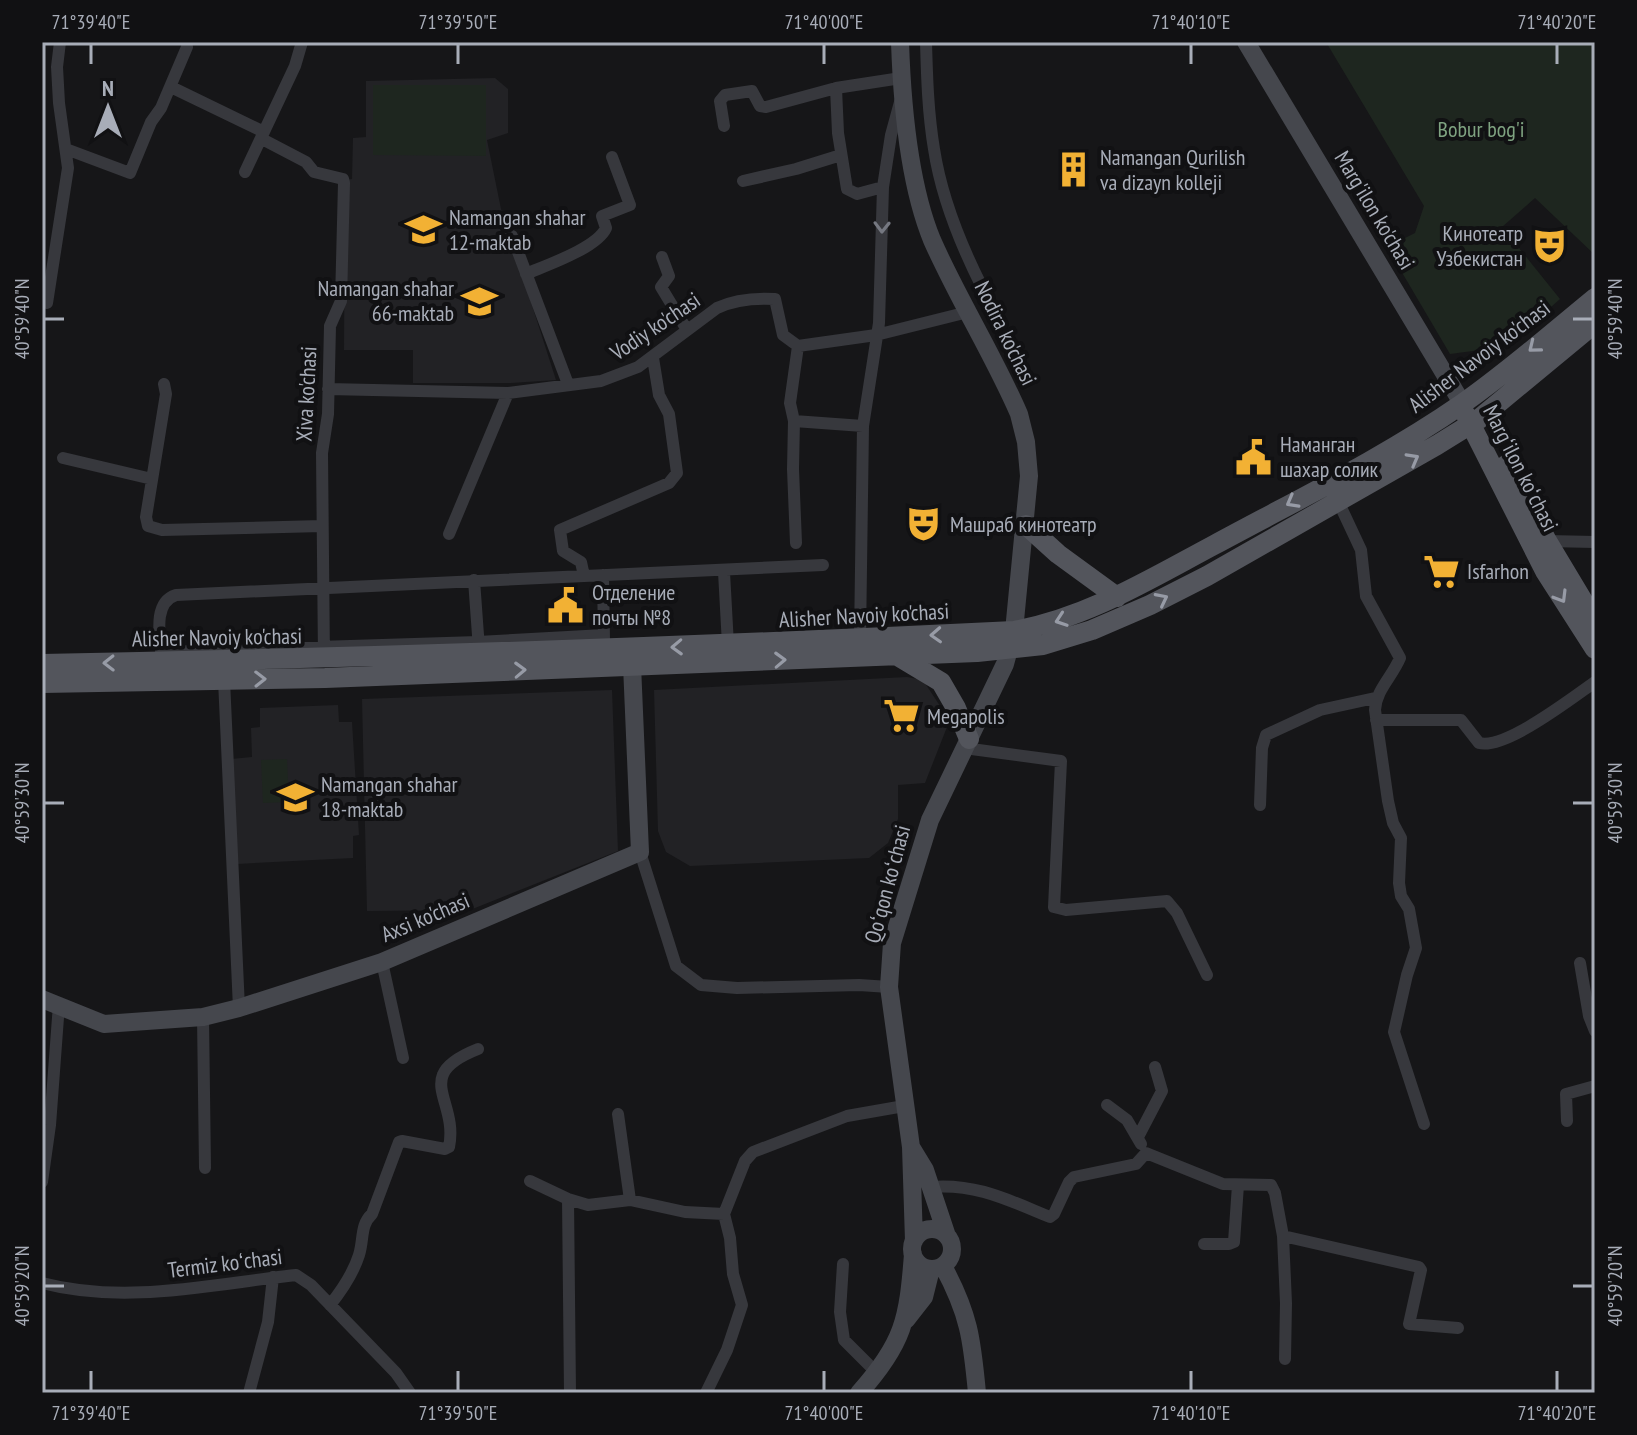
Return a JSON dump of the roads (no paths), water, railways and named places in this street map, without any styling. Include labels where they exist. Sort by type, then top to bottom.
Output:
[{"type":"main road","name":"Nodira ko'chasi","points":[[900,42],[902,87],[917,184],[931,238],[1019,414],[1029,460],[1026,525],[1012,640]]},
{"type":"main road","name":"Marg'ilon ko'chasi","points":[[1246,42],[1462,403]]},
{"type":"main road","name":"Alisher Navoiy ko'chasi","points":[[42,683],[224,680],[896,655],[1012,640],[1117,597],[1339,477],[1462,403],[1595,298]]},
{"type":"main road","points":[[1012,640],[1043,645],[1092,630],[1150,605],[1474,422],[1595,323]]},
{"type":"main road","name":"Margʻilon koʻchasi","points":[[1462,403],[1502,454],[1547,541],[1595,621]]},
{"type":"main road","name":"Margʻilon koʻchasi","points":[[1474,422],[1545,571],[1595,649]]},
{"type":"main road","points":[[1026,525],[1058,554],[1117,597]]},
{"type":"main road","name":"Alisher Navoiy ko'chasi","points":[[42,664],[604,642],[728,645],[860,639],[1012,640]]},
{"type":"main road","name":"Qoʻqon koʻchasi","points":[[905,1323],[913,1247],[911,1147],[889,987],[892,943],[930,820],[1005,664],[1012,640]]},
{"type":"main road","points":[[896,655],[941,682],[956,708],[966,743]]},
{"type":"main road","points":[[632,665],[640,852]]},
{"type":"main road","name":"Axsi ko'chasi","points":[[50,1002],[104,1024],[203,1017],[239,1008],[382,962],[640,852]]},
{"type":"main road","name":"Qoʻqon koʻchasi","points":[[911,1147],[925,1170],[947,1236]]},
{"type":"main road","points":[[937,1267],[951,1255],[952,1248],[947,1236],[929,1230],[913,1247],[919,1264],[937,1267],[961,1300],[970,1327],[977,1393]]},
{"type":"main road","name":"Qoʻqon koʻchasi","points":[[859,1393],[894,1348],[905,1323],[924,1297],[937,1267]]},
{"type":"main road","points":[[924,1297],[940,1291],[961,1300]]},
{"type":"street","points":[[47,303],[68,168],[59,103],[57,67],[60,42]]},
{"type":"street","points":[[245,172],[295,66],[302,42]]},
{"type":"street","points":[[926,42],[929,112],[940,179],[969,261],[981,285]]},
{"type":"street","points":[[66,149],[130,173],[187,47]]},
{"type":"street","points":[[171,87],[263,135]]},
{"type":"street","points":[[724,126],[721,96],[752,91],[760,106],[766,107],[836,88],[902,87],[883,187],[880,308],[863,426],[860,639]]},
{"type":"street","points":[[836,88],[841,155],[849,192],[857,194],[883,187]]},
{"type":"street","name":"Xiva ko'chasi","points":[[263,135],[306,162],[314,172],[337,176],[344,183],[341,301],[330,326],[322,453],[324,652]]},
{"type":"street","points":[[743,181],[841,155]]},
{"type":"street","points":[[526,274],[573,253],[603,234],[606,230],[603,215],[630,205],[612,157]]},
{"type":"street","points":[[917,184],[940,179]]},
{"type":"street","points":[[512,236],[568,384]]},
{"type":"street","points":[[662,257],[669,276],[661,287],[687,330]]},
{"type":"street","name":"Vodiy ko'chasi","points":[[328,389],[508,393],[617,377],[653,358],[726,304],[772,298],[777,301],[783,335],[798,346]]},
{"type":"street","points":[[796,543],[794,421],[790,403],[798,346],[876,335],[968,312]]},
{"type":"street","points":[[584,576],[581,562],[563,551],[560,530],[669,483],[677,473],[669,414],[659,395],[653,358]]},
{"type":"street","points":[[164,384],[166,394],[146,517],[152,528],[322,526]]},
{"type":"street","points":[[449,534],[508,393]]},
{"type":"street","points":[[794,421],[863,426]]},
{"type":"street","points":[[63,458],[152,479]]},
{"type":"street","points":[[1338,501],[1361,550],[1366,596],[1400,658],[1375,698],[1376,720],[1388,801],[1393,823],[1401,838],[1401,896],[1409,909],[1416,944],[1394,1032],[1424,1124]]},
{"type":"street","points":[[1547,541],[1595,542]]},
{"type":"street","points":[[162,657],[161,607],[168,598],[474,580],[724,572],[823,565]]},
{"type":"street","points":[[724,572],[728,645]]},
{"type":"street","points":[[603,575],[604,642]]},
{"type":"street","points":[[474,580],[479,648]]},
{"type":"street","points":[[224,680],[239,1008]]},
{"type":"street","points":[[1376,720],[1461,720],[1479,743],[1490,744],[1531,726],[1595,682]]},
{"type":"street","points":[[1260,805],[1262,748],[1266,735],[1320,710],[1375,698]]},
{"type":"street","points":[[966,743],[996,755],[1061,761],[1054,907],[1066,910],[1167,901],[1177,913],[1207,975]]},
{"type":"street","points":[[640,852],[676,966],[701,985],[737,988],[889,987]]},
{"type":"street","points":[[382,962],[403,1058]]},
{"type":"street","points":[[1580,963],[1589,1016],[1595,1031]]},
{"type":"street","points":[[42,1182],[50,1125],[50,1002]]},
{"type":"street","points":[[203,1017],[205,1168]]},
{"type":"street","points":[[330,1305],[346,1284],[358,1257],[363,1222],[372,1214],[399,1142],[449,1147],[449,1118],[440,1088],[442,1076],[456,1058],[478,1049]]},
{"type":"street","points":[[1138,1137],[1162,1091],[1155,1067]]},
{"type":"street","points":[[1567,1121],[1566,1094],[1595,1086]]},
{"type":"street","points":[[1107,1105],[1127,1120],[1146,1153],[1223,1184],[1271,1185],[1283,1236],[1285,1359]]},
{"type":"street","points":[[706,1393],[727,1350],[742,1305],[733,1274],[724,1214],[745,1161],[753,1152],[847,1116],[904,1106]]},
{"type":"street","points":[[618,1114],[630,1200]]},
{"type":"street","points":[[930,1187],[956,1185],[980,1190],[1050,1217],[1074,1177],[1136,1164],[1146,1153]]},
{"type":"street","points":[[530,1181],[588,1205],[630,1200],[685,1212],[724,1214]]},
{"type":"street","points":[[1204,1244],[1234,1242],[1238,1185]]},
{"type":"street","points":[[568,1199],[570,1393]]},
{"type":"street","points":[[1283,1236],[1419,1267],[1421,1270],[1409,1324],[1458,1328]]},
{"type":"street","points":[[843,1264],[840,1312],[844,1340],[877,1373]]},
{"type":"street","name":"Termiz koʻchasi","points":[[42,1283],[82,1291],[122,1293],[227,1285],[296,1275],[304,1278],[396,1373],[410,1393]]},
{"type":"street","points":[[249,1393],[268,1322],[273,1277]]},
{"type":"place","name":"Namangan Qurilish va dizayn kolleji","points":[[1074,170]]},
{"type":"place","name":"Namangan shahar 12-maktab","points":[[423,230]]},
{"type":"place","name":"Кинотеатр Узбекистан","points":[[1549,246]]},
{"type":"place","name":"Namangan shahar 66-maktab","points":[[480,301]]},
{"type":"place","name":"Наманган шахар солик","points":[[1254,457]]},
{"type":"place","name":"Машраб кинотеатр","points":[[924,524]]},
{"type":"place","name":"Isfarhon","points":[[1441,571]]},
{"type":"place","name":"Отделение почты №8","points":[[566,605]]},
{"type":"place","name":"Megapolis","points":[[901,716]]},
{"type":"place","name":"Namangan shahar 18-maktab","points":[[295,797]]},
{"type":"park label","name":"Bobur bog'i","points":[[1481,129]]}]
